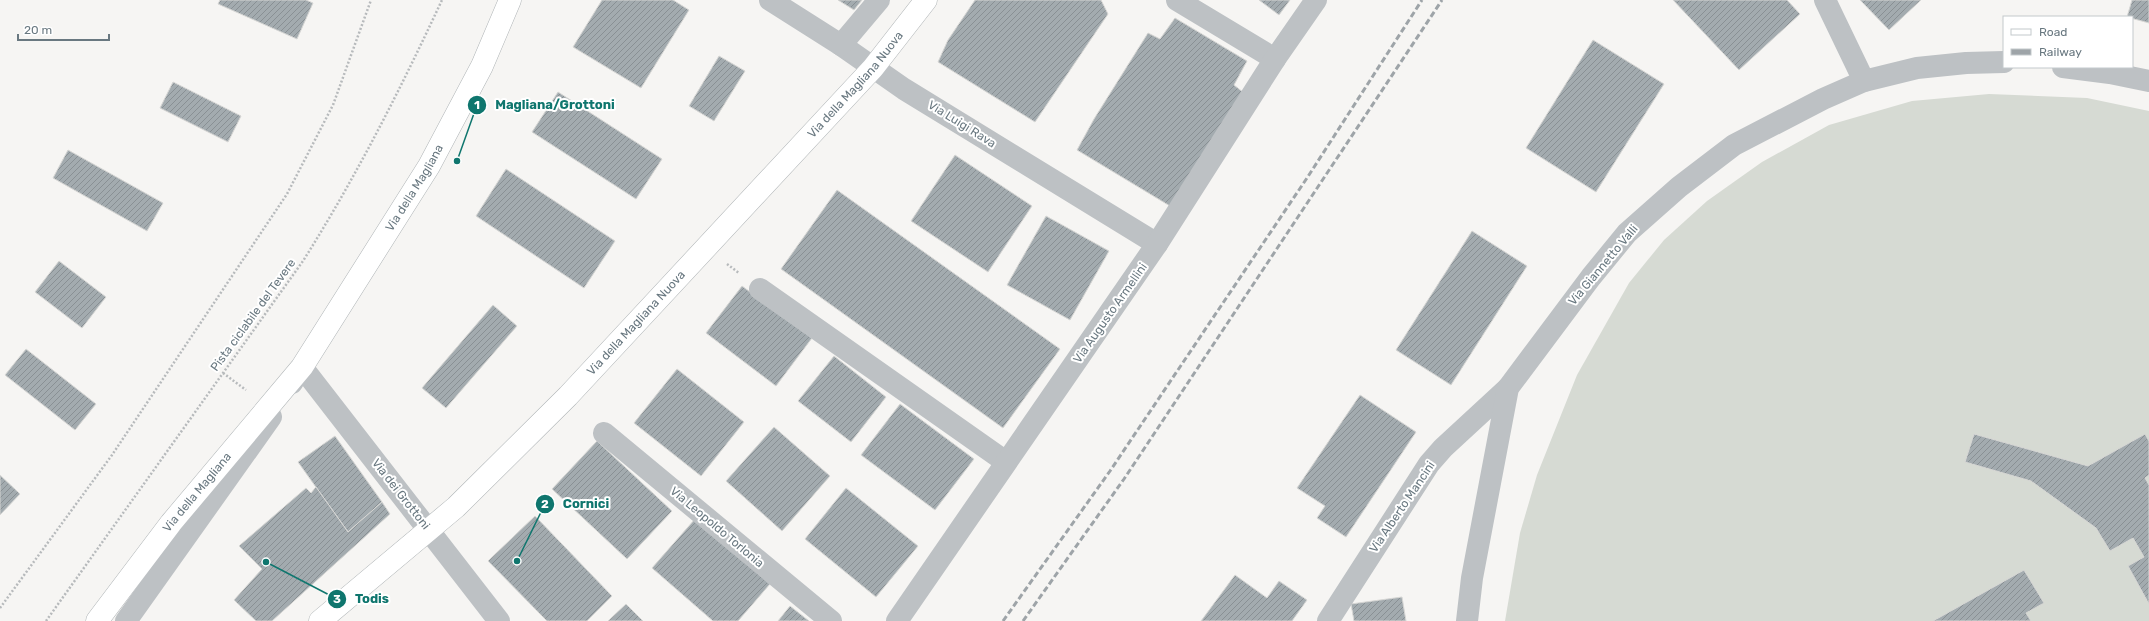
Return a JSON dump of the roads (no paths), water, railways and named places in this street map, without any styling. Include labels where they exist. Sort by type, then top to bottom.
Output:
[{"type":"main road","name":"Via della Magliana","points":[[97,621],[171,523],[302,367],[428,166],[478,73],[510,0]]},
{"type":"main road","name":"Via della Magliana Nuova","points":[[320,621],[488,477],[568,396],[873,68],[926,0]]},
{"type":"street","name":"Via Luigi Rava","points":[[770,0],[841,45],[904,89],[1157,244]]},
{"type":"street","points":[[841,45],[879,0]]},
{"type":"street","points":[[1177,0],[1275,59]]},
{"type":"street","name":"Via Augusto Armellini","points":[[897,621],[1157,244],[1275,59],[1316,0]]},
{"type":"street","points":[[1825,0],[1864,81]]},
{"type":"street","name":"Via Giannetto Valli","points":[[1467,621],[1472,578],[1508,388],[1605,259],[1627,233],[1707,164],[1734,146],[1787,116],[1864,81],[1917,68],[1966,63],[2003,62]]},
{"type":"street","points":[[2072,68],[2110,72],[2149,81]]},
{"type":"street","points":[[760,289],[1006,462]]},
{"type":"street","name":"Via dei Grottoni","points":[[302,367],[499,621]]},
{"type":"street","name":"Via della Magliana","points":[[126,621],[275,411],[302,367]]},
{"type":"street","name":"Via Alberto Mancini","points":[[1328,621],[1429,464],[1443,448],[1508,388]]},
{"type":"street","name":"Via Leopoldo Torlonia","points":[[604,432],[831,621]]},
{"type":"railway","points":[[1003,621],[1110,471],[1307,178],[1422,0]]},
{"type":"railway","points":[[1023,621],[1124,479],[1442,0]]},
{"type":"place","name":"Magliana/Grottoni","points":[[457,161]]},
{"type":"place","name":"Cornici","points":[[517,561]]},
{"type":"place","name":"Todis","points":[[266,562]]}]
